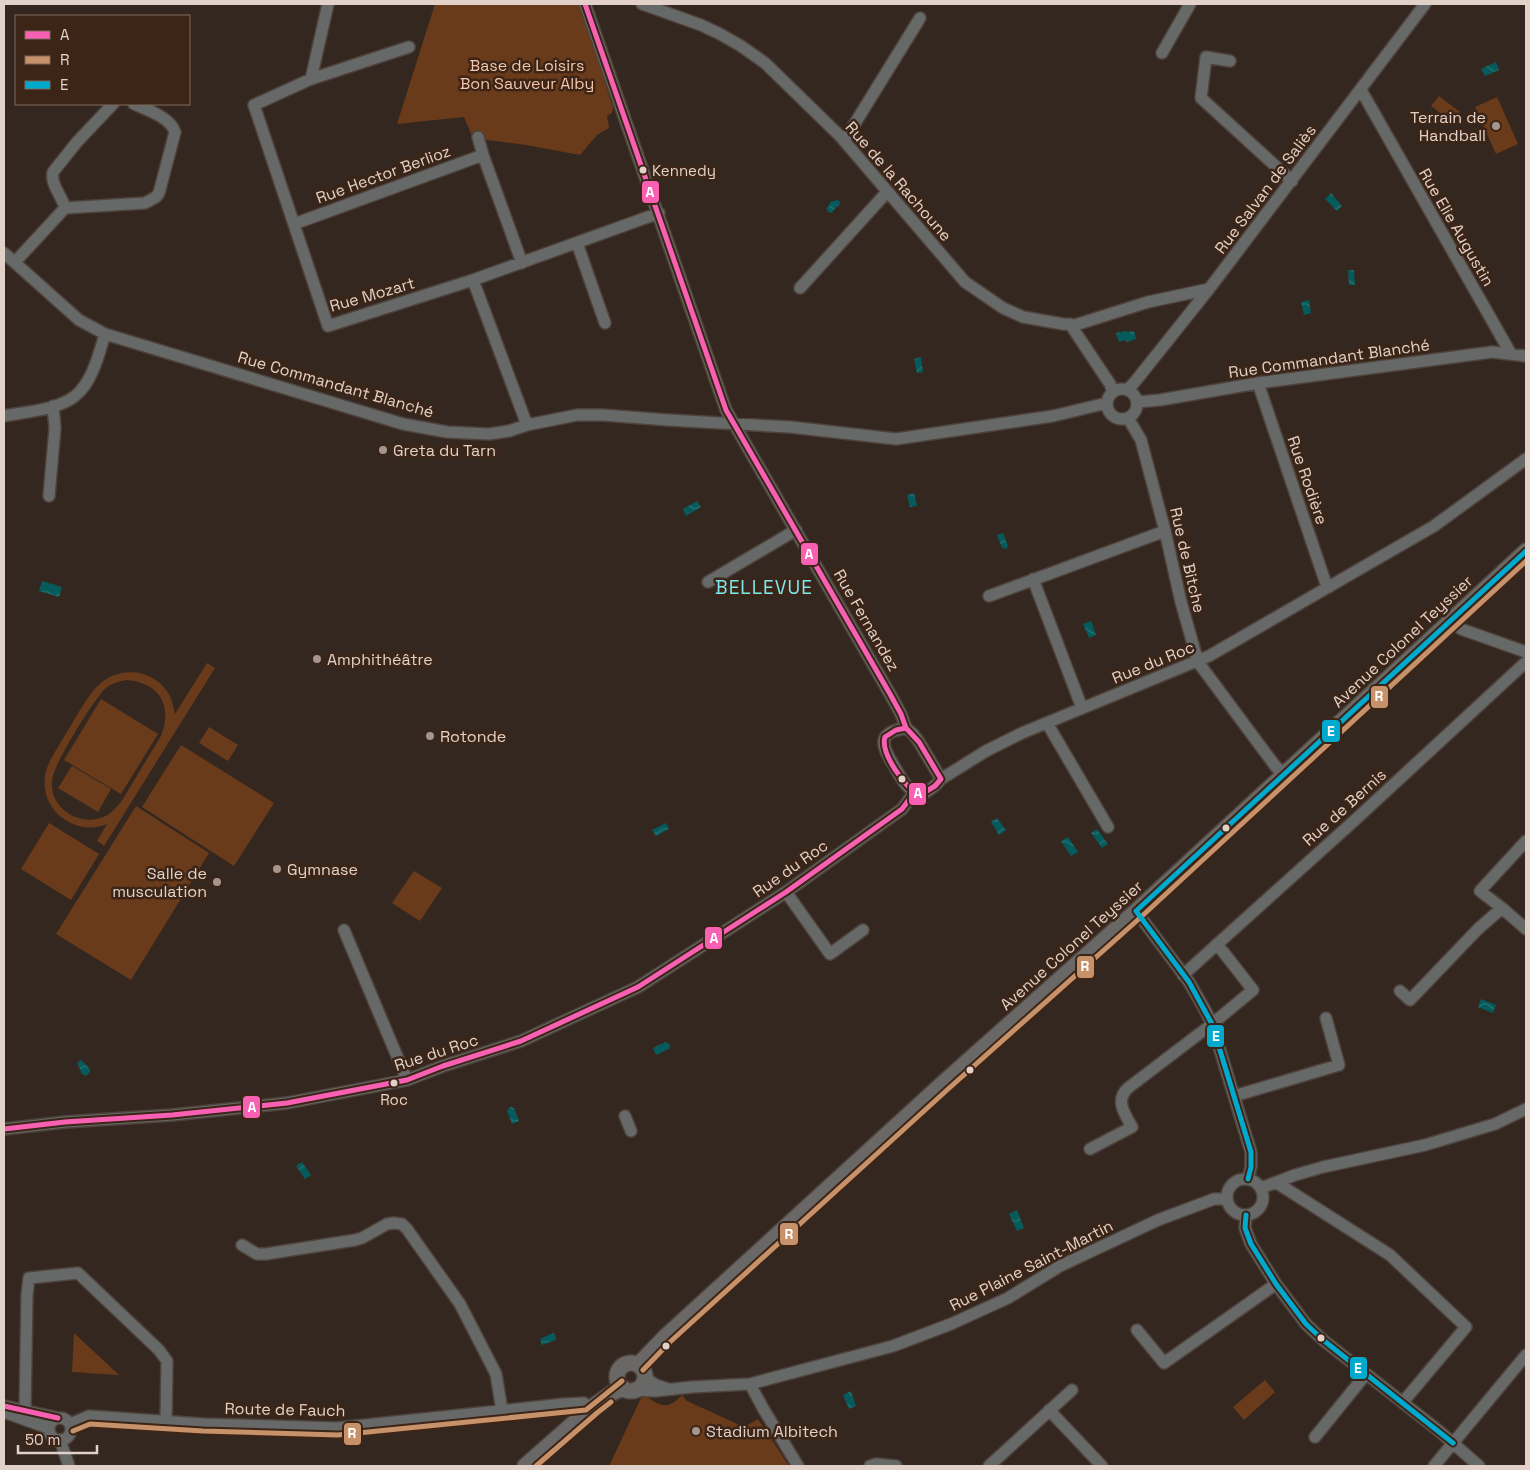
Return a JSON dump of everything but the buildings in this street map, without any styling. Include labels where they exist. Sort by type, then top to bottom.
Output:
[{"type":"main road","name":"Avenue Colonel Teyssier","points":[[625,1384],[641,1386],[641,1371],[665,1337],[942,1084],[1136,911],[1526,551]]},
{"type":"main road","points":[[625,1384],[621,1367],[629,1363],[641,1371]]},
{"type":"main road","points":[[572,1426],[584,1403],[625,1384]]},
{"type":"main road","points":[[525,1466],[625,1384]]},
{"type":"street","points":[[311,79],[328,4]]},
{"type":"street","name":"Rue Fernandez","points":[[585,4],[726,410],[890,694],[906,728],[919,742],[941,779]]},
{"type":"street","name":"Rue de la Rachoune","points":[[642,4],[701,25],[741,46],[765,63],[844,141],[965,282],[1003,308],[1023,316],[1070,324]]},
{"type":"street","points":[[1162,53],[1190,4]]},
{"type":"street","name":"Rue Salvan de Saliès","points":[[1127,390],[1209,289],[1425,4]]},
{"type":"street","points":[[844,141],[920,18]]},
{"type":"street","name":"Rue Mozart","points":[[409,47],[311,79],[254,105],[328,326],[473,280]]},
{"type":"street","points":[[1230,61],[1206,57],[1201,98],[1292,180]]},
{"type":"street","name":"Rue Elie Augustin","points":[[1360,90],[1511,354]]},
{"type":"street","points":[[65,208],[63,199],[53,183],[53,172],[72,148],[112,105]]},
{"type":"street","points":[[14,262],[65,208],[145,203],[156,197],[159,193],[175,132],[174,127],[168,121],[136,105]]},
{"type":"street","points":[[478,137],[522,263]]},
{"type":"street","name":"Rue Hector Berlioz","points":[[294,224],[483,155]]},
{"type":"street","points":[[800,288],[887,192]]},
{"type":"street","points":[[527,425],[473,280],[658,213]]},
{"type":"street","points":[[577,243],[605,323]]},
{"type":"street","name":"Rue Commandant Blanché","points":[[4,253],[79,320],[105,334],[403,424],[447,432],[489,434],[577,415],[603,415],[790,427],[896,439],[1053,416],[1110,397]]},
{"type":"street","points":[[1070,324],[1075,325],[1148,302],[1209,289]]},
{"type":"street","points":[[1070,324],[1110,384],[1110,397],[1107,408],[1118,419],[1128,418],[1135,412],[1137,402],[1134,394],[1127,390],[1117,390],[1110,397]]},
{"type":"street","points":[[4,416],[53,406],[74,397],[84,385],[96,361],[105,334]]},
{"type":"street","name":"Rue Commandant Blanché","points":[[1137,402],[1160,400],[1258,383],[1492,352],[1526,356]]},
{"type":"street","name":"Rue Rodière","points":[[1258,383],[1325,581],[1329,587]]},
{"type":"street","points":[[49,496],[55,428],[53,406]]},
{"type":"street","name":"Rue de Bitche","points":[[1128,418],[1141,440],[1181,602],[1198,662],[1276,767],[1284,773]]},
{"type":"street","name":"Rue du Roc","points":[[4,1129],[287,1103],[408,1080],[443,1066],[521,1041],[638,987],[786,892],[902,809],[914,793],[920,795],[927,792],[936,786],[941,779],[986,751],[1022,732],[1198,662],[1434,526],[1526,459]]},
{"type":"street","points":[[708,582],[796,530]]},
{"type":"street","points":[[989,596],[1165,531]]},
{"type":"street","points":[[1032,579],[1082,708]]},
{"type":"street","points":[[1450,621],[1461,628],[1526,652]]},
{"type":"street","name":"Rue de Bernis","points":[[1183,974],[1362,814],[1526,662]]},
{"type":"street","points":[[1047,723],[1108,827]]},
{"type":"street","points":[[906,728],[890,732],[884,740],[883,748],[909,790],[914,793]]},
{"type":"street","points":[[1526,841],[1480,891],[1526,929]]},
{"type":"street","points":[[786,892],[830,954],[863,930]]},
{"type":"street","points":[[1400,991],[1410,1000],[1478,929],[1502,908]]},
{"type":"street","points":[[1136,911],[1183,974],[1212,1024],[1251,1152],[1251,1167],[1248,1179]]},
{"type":"street","points":[[344,930],[408,1080]]},
{"type":"street","points":[[1090,1149],[1132,1127],[1123,1109],[1122,1093],[1253,990],[1217,944]]},
{"type":"street","points":[[1234,1096],[1339,1065],[1326,1018]]},
{"type":"street","points":[[1261,1188],[1295,1175],[1344,1162],[1425,1145],[1495,1124],[1526,1109]]},
{"type":"street","points":[[625,1116],[631,1131]]},
{"type":"street","points":[[1248,1179],[1258,1184],[1261,1188],[1263,1200],[1260,1206],[1252,1213],[1246,1214],[1235,1211],[1230,1206],[1227,1199],[1229,1188],[1233,1183],[1248,1179]]},
{"type":"street","points":[[1277,1183],[1390,1255],[1466,1327],[1403,1402]]},
{"type":"street","name":"Rue Plaine Saint-Martin","points":[[625,1384],[655,1391],[750,1384],[893,1346],[951,1324],[1008,1298],[1060,1266],[1158,1220],[1214,1199],[1227,1199]]},
{"type":"street","points":[[1246,1214],[1245,1228],[1247,1236],[1276,1284],[1306,1324],[1479,1466]]},
{"type":"street","points":[[242,1245],[257,1254],[266,1254],[355,1240],[387,1224],[402,1224],[420,1246],[460,1304],[496,1374],[502,1411]]},
{"type":"street","points":[[25,1411],[29,1278],[78,1273],[160,1350],[167,1360],[166,1421]]},
{"type":"street","points":[[1136,1330],[1164,1362],[1276,1284]]},
{"type":"street","points":[[1434,1466],[1526,1356]]},
{"type":"street","points":[[641,1371],[656,1385],[669,1390]]},
{"type":"street","points":[[1315,1437],[1366,1374]]},
{"type":"street","points":[[750,1384],[798,1466]]},
{"type":"street","points":[[989,1466],[1072,1390]]},
{"type":"street","name":"Route de Fauch","points":[[70,1424],[89,1416],[203,1424],[337,1428],[584,1403]]},
{"type":"street","points":[[4,1406],[65,1419],[70,1424],[69,1435],[60,1440],[56,1440],[50,1435],[48,1428],[51,1421],[58,1418]]},
{"type":"street","points":[[1049,1410],[1102,1466]]},
{"type":"street","points":[[4,1412],[48,1428]]},
{"type":"street","points":[[60,1440],[69,1466]]},
{"type":"street","points":[[870,1466],[876,1464],[896,1466]]},
{"type":"green space","name":"Base de Loisirs Bon Sauveur Alby","points":[[435,4],[580,4],[613,108],[612,113],[607,116],[609,128],[597,135],[580,155],[473,138],[464,117],[397,124]]},
{"type":"green space","points":[[1439,96],[1460,112],[1452,122],[1431,106]]},
{"type":"green space","name":"Terrain de Handball","points":[[1497,97],[1518,144],[1496,154],[1475,107]]},
{"type":"green space","points":[[207,663],[215,668],[104,846],[97,841],[107,824],[96,827],[79,826],[64,819],[54,810],[48,800],[45,788],[45,776],[48,766],[82,707],[102,682],[110,677],[127,672],[144,674],[160,683],[168,693],[175,714]],"holes":[[[124,680],[148,686],[161,698],[165,715],[161,736],[121,802],[114,810],[106,816],[92,820],[69,814],[57,803],[52,787],[56,768],[68,744],[85,716],[106,688]]]},
{"type":"green space","points":[[101,699],[158,734],[121,794],[64,760]]},
{"type":"green space","points":[[209,727],[238,745],[228,761],[199,743]]},
{"type":"green space","points":[[181,745],[274,803],[234,866],[142,807]]},
{"type":"green space","points":[[72,766],[111,789],[98,812],[58,788]]},
{"type":"green space","points":[[136,806],[209,853],[131,980],[56,934]]},
{"type":"green space","points":[[49,823],[99,854],[71,900],[21,869]]},
{"type":"green space","points":[[414,871],[442,888],[420,921],[392,903]]},
{"type":"green space","points":[[74,1333],[119,1375],[72,1372]]},
{"type":"green space","points":[[1265,1380],[1275,1392],[1244,1420],[1233,1407]]},
{"type":"green space","name":"Stadium Albitech","points":[[682,1395],[687,1401],[744,1427],[758,1419],[789,1466],[609,1466],[642,1396],[646,1396],[656,1403],[668,1405]]},
{"type":"water","points":[[1496,62],[1499,70],[1485,76],[1481,69]]},
{"type":"water","points":[[1331,193],[1342,206],[1337,211],[1325,199]]},
{"type":"water","points":[[838,200],[840,202],[839,206],[832,213],[828,212],[826,208],[830,205],[830,202]]},
{"type":"water","points":[[1348,270],[1354,270],[1355,285],[1349,285]]},
{"type":"water","points":[[1309,300],[1311,313],[1304,315],[1301,302]]},
{"type":"water","points":[[1134,331],[1136,339],[1119,342],[1116,333]]},
{"type":"water","points":[[921,357],[923,372],[917,373],[914,359]]},
{"type":"water","points":[[914,493],[917,506],[910,507],[907,495]]},
{"type":"water","points":[[697,501],[701,507],[686,516],[683,509]]},
{"type":"water","points":[[1003,533],[1008,546],[1006,549],[1002,548],[997,535]]},
{"type":"water","points":[[42,581],[62,587],[59,597],[39,591]]},
{"type":"water","points":[[1091,621],[1096,635],[1089,638],[1083,624]]},
{"type":"water","points":[[997,818],[1006,830],[999,835],[991,822]]},
{"type":"water","points":[[666,823],[669,829],[656,836],[652,830]]},
{"type":"water","points":[[1097,829],[1108,844],[1102,848],[1091,833]]},
{"type":"water","points":[[1068,837],[1078,852],[1071,856],[1061,841]]},
{"type":"water","points":[[1481,999],[1496,1005],[1493,1013],[1478,1007]]},
{"type":"water","points":[[666,1042],[670,1045],[669,1049],[656,1055],[653,1048]]},
{"type":"water","points":[[81,1060],[89,1068],[90,1072],[86,1076],[82,1074],[77,1063]]},
{"type":"water","points":[[510,1107],[514,1108],[519,1121],[512,1124],[507,1111]]},
{"type":"water","points":[[302,1162],[311,1175],[305,1179],[296,1166]]},
{"type":"water","points":[[1017,1210],[1024,1228],[1017,1231],[1009,1214]]},
{"type":"water","points":[[553,1333],[556,1336],[556,1340],[542,1345],[540,1339]]},
{"type":"water","points":[[851,1391],[856,1406],[849,1409],[843,1395]]},
{"type":"transit line","name":"A","points":[[585,4],[726,410],[890,694],[906,728]]},
{"type":"transit line","name":"E","points":[[1136,911],[1526,551]]},
{"type":"transit line","name":"R","points":[[643,1370],[670,1342],[947,1090],[1141,917],[1526,561]]},
{"type":"transit line","name":"A","points":[[906,728],[919,742],[941,779],[935,786],[920,795],[901,778],[890,761],[884,744],[885,737],[896,730],[906,728]]},
{"type":"transit line","name":"A","points":[[4,1129],[287,1103],[407,1080],[443,1066],[521,1041],[638,987],[786,892],[902,809],[914,793]]},
{"type":"transit line","name":"E","points":[[1136,911],[1189,982],[1212,1024],[1251,1152],[1251,1167],[1248,1179]]},
{"type":"transit line","name":"E","points":[[1246,1215],[1245,1228],[1251,1244],[1276,1284],[1306,1324],[1323,1340],[1453,1443]]},
{"type":"transit line","name":"R","points":[[73,1431],[90,1424],[203,1431],[338,1435],[586,1410],[622,1381]]},
{"type":"transit line","name":"R","points":[[536,1466],[611,1402]]},
{"type":"transit line","name":"A","points":[[4,1406],[58,1418]]},
{"type":"place","name":"Terrain de Handball","points":[[1496,126]]},
{"type":"place","name":"Kennedy","points":[[643,170]]},
{"type":"place","name":"Greta du Tarn","points":[[383,450]]},
{"type":"place","name":"Amphithéâtre","points":[[317,659]]},
{"type":"place","name":"Rotonde","points":[[430,736]]},
{"type":"place","name":"Gymnase","points":[[277,869]]},
{"type":"place","name":"Salle de musculation","points":[[217,882]]},
{"type":"place","name":"Roc","points":[[394,1083]]},
{"type":"place","name":"Stadium Albitech","points":[[696,1431]]},
{"type":"district","name":"BELLEVUE","points":[[764,587]]}]
